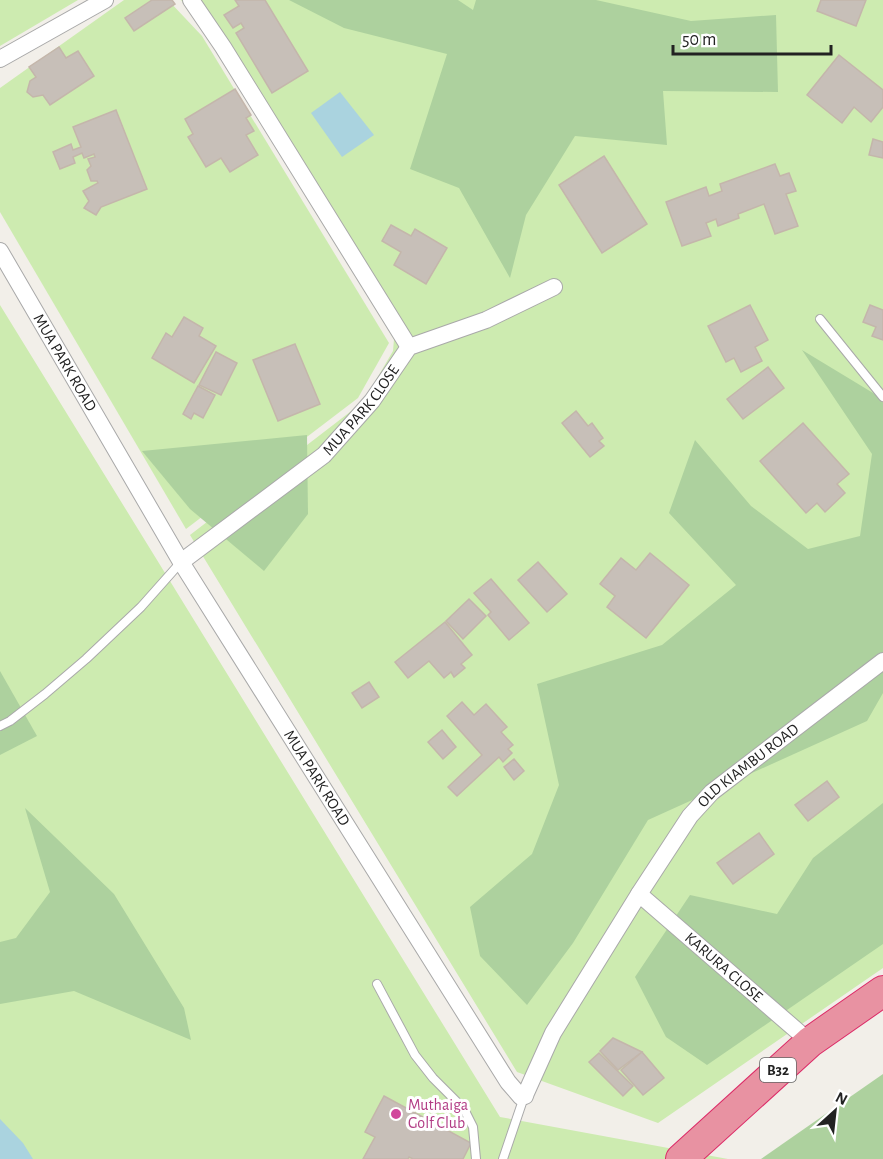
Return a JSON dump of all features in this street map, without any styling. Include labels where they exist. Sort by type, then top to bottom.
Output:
[{"type":"highway","name":"B32","points":[[681,1159],[810,1042],[883,991]]},
{"type":"street","points":[[0,59],[105,0]]},
{"type":"street","points":[[191,0],[223,47],[409,347]]},
{"type":"street","name":"MUA PARK ROAD","points":[[0,251],[181,562],[508,1082],[517,1094],[524,1097]]},
{"type":"street","name":"MUA PARK CLOSE","points":[[181,562],[324,454],[372,401],[409,347],[486,320],[554,287]]},
{"type":"street","name":"OLD KIAMBU ROAD","points":[[639,894],[690,816],[707,797],[883,661]]},
{"type":"street","points":[[524,1097],[553,1033],[639,894]]},
{"type":"street","name":"KARURA CLOSE","points":[[639,894],[810,1042]]},
{"type":"lane","points":[[820,319],[883,397]]},
{"type":"lane","points":[[0,726],[45,694],[86,659],[141,607],[181,562]]},
{"type":"lane","points":[[377,984],[415,1055],[464,1109],[473,1126],[476,1159]]},
{"type":"lane","points":[[502,1159],[524,1097]]},
{"type":"green space","points":[[0,0],[78,0],[0,46]]},
{"type":"green space","points":[[124,0],[168,0],[202,36],[389,343],[358,398],[186,529],[0,212],[0,88]]},
{"type":"green space","points":[[181,0],[883,0],[883,968],[658,1123],[517,1072],[190,535],[363,402],[393,351],[394,339],[209,38]]},
{"type":"green space","points":[[289,0],[458,0],[473,10],[476,0],[596,0],[691,21],[776,15],[778,92],[663,91],[667,145],[575,136],[526,215],[510,278],[459,188],[410,169],[447,54],[344,28]]},
{"type":"green space","points":[[0,305],[500,1117],[728,1159],[0,1159]]},
{"type":"green space","points":[[802,350],[883,399],[883,693],[867,721],[648,820],[573,943],[527,1005],[480,956],[470,907],[532,854],[559,785],[537,684],[662,645],[736,585],[669,513],[695,440],[751,506],[808,549],[860,536],[872,454]]},
{"type":"green space","points":[[307,435],[308,514],[264,571],[190,509],[142,451]]},
{"type":"green space","points":[[0,671],[37,736],[0,755]]},
{"type":"green space","points":[[883,803],[883,944],[707,1065],[666,1037],[635,977],[690,895],[777,914],[813,858]]},
{"type":"green space","points":[[25,808],[114,894],[184,1008],[191,1040],[74,991],[0,1004],[0,942],[16,938],[50,892]]},
{"type":"green space","points":[[883,1074],[883,1159],[761,1159]]},
{"type":"water","points":[[340,92],[374,135],[342,157],[311,113]]},
{"type":"water","points":[[0,1119],[23,1143],[33,1159],[0,1159]]},
{"type":"building","points":[[152,0],[172,0],[175,4],[134,31],[125,18]]},
{"type":"building","points":[[235,0],[265,0],[308,71],[272,93],[236,33],[244,28],[241,23],[233,28],[224,15],[239,6]]},
{"type":"building","points":[[821,0],[866,0],[856,26],[817,11]]},
{"type":"building","points":[[59,47],[66,58],[78,51],[94,76],[50,105],[43,95],[33,97],[27,92],[30,81],[36,77],[29,67]]},
{"type":"building","points":[[839,55],[883,90],[883,107],[871,122],[854,107],[842,123],[807,95]]},
{"type":"building","points":[[235,89],[251,115],[246,118],[254,131],[246,135],[258,155],[230,172],[221,158],[206,167],[188,137],[193,134],[185,119]]},
{"type":"building","points":[[116,110],[147,189],[101,207],[96,215],[84,208],[89,201],[83,191],[98,183],[91,181],[87,170],[91,166],[88,159],[95,157],[94,154],[84,158],[82,153],[73,157],[75,163],[60,169],[53,152],[71,144],[73,150],[81,147],[73,127]]},
{"type":"building","points":[[873,139],[883,142],[883,158],[869,155]]},
{"type":"building","points":[[604,156],[647,224],[602,253],[559,185]]},
{"type":"building","points":[[775,164],[780,176],[789,173],[796,191],[786,194],[798,226],[775,234],[764,204],[738,214],[739,218],[718,226],[716,219],[706,223],[711,236],[682,246],[666,202],[706,187],[709,196],[722,191],[720,184]]},
{"type":"building","points":[[391,225],[411,236],[415,229],[447,248],[426,284],[394,265],[401,252],[382,241]]},
{"type":"building","points":[[750,305],[768,340],[755,347],[762,361],[741,372],[734,358],[726,362],[708,326]]},
{"type":"building","points":[[870,305],[883,310],[883,340],[872,336],[876,327],[863,322]]},
{"type":"building","points":[[184,317],[203,328],[199,336],[216,346],[194,383],[152,358],[166,333],[172,337]]},
{"type":"building","points":[[295,344],[320,404],[278,421],[253,360]]},
{"type":"building","points":[[216,352],[237,363],[221,395],[199,385]]},
{"type":"building","points":[[768,367],[784,388],[743,419],[727,399]]},
{"type":"building","points":[[198,386],[215,395],[203,418],[194,413],[191,419],[183,414]]},
{"type":"building","points":[[576,411],[588,426],[592,423],[603,438],[599,441],[604,446],[590,457],[562,423]]},
{"type":"building","points":[[803,423],[849,474],[837,484],[845,493],[825,512],[817,503],[806,513],[760,461]]},
{"type":"building","points":[[650,553],[689,585],[646,638],[607,607],[615,596],[600,584],[621,558],[636,570]]},
{"type":"building","points":[[538,562],[567,594],[547,612],[518,580]]},
{"type":"building","points":[[491,579],[529,623],[509,640],[488,615],[491,612],[474,593]]},
{"type":"building","points":[[469,599],[486,616],[463,639],[446,621]]},
{"type":"building","points":[[445,622],[472,655],[461,664],[465,668],[454,677],[451,672],[444,678],[429,661],[408,678],[395,662]]},
{"type":"building","points":[[369,682],[379,697],[362,708],[352,693]]},
{"type":"building","points":[[462,702],[474,715],[486,704],[507,727],[501,732],[513,745],[508,749],[512,753],[503,762],[499,757],[457,796],[448,787],[482,755],[447,716]]},
{"type":"building","points":[[442,730],[456,747],[443,759],[428,742]]},
{"type":"building","points":[[514,759],[524,771],[514,780],[504,767]]},
{"type":"building","points":[[827,781],[839,797],[808,821],[795,805]]},
{"type":"building","points":[[759,833],[774,854],[733,884],[717,863]]},
{"type":"building","points":[[613,1038],[642,1052],[618,1070],[600,1051]]},
{"type":"building","points":[[642,1052],[664,1078],[643,1095],[621,1070]]},
{"type":"building","points":[[599,1053],[633,1086],[623,1096],[589,1062]]},
{"type":"building","name":"Muthaiga Golf Club","points":[[384,1096],[471,1143],[463,1159],[413,1159],[409,1157],[408,1159],[363,1159],[375,1137],[365,1132]]},
{"type":"place","name":"Muthaiga Golf Club","points":[[396,1114]]}]
